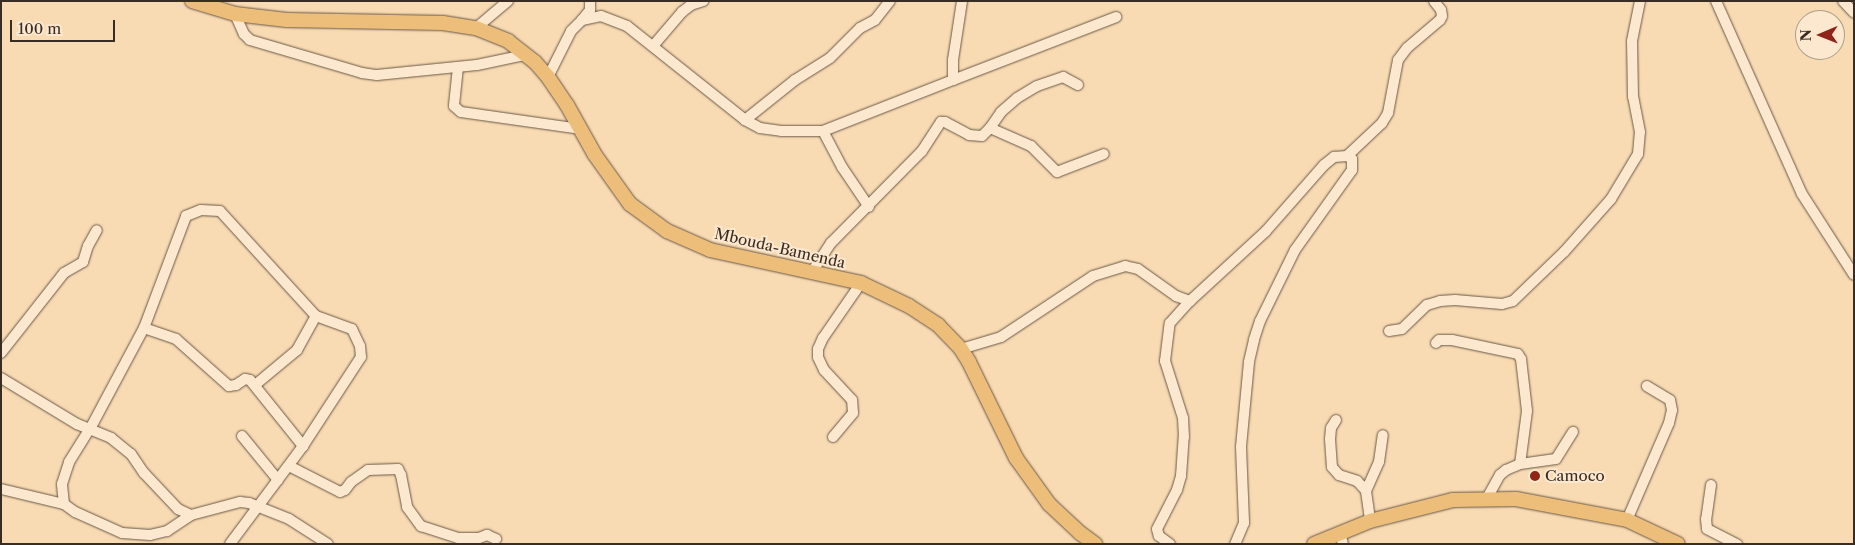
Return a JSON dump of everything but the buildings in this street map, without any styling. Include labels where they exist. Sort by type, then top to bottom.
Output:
[{"type":"highway","name":"Mbouda-Bamenda","points":[[192,1],[235,14],[287,20],[442,23],[476,28],[508,41],[535,62],[548,77],[595,155],[630,204],[667,231],[710,250],[861,283],[917,311],[938,326],[961,349],[988,398],[1016,458],[1049,504],[1080,533],[1095,544]]},
{"type":"highway","points":[[1314,544],[1342,538],[1370,521],[1453,500],[1516,500],[1542,503],[1627,520],[1678,544]]},
{"type":"street","points":[[476,28],[508,1]]},
{"type":"street","points":[[548,77],[571,30],[590,10],[590,1]]},
{"type":"street","points":[[652,46],[682,12],[690,5],[702,1]]},
{"type":"street","points":[[745,120],[795,80],[840,50],[860,28],[875,20],[890,1]]},
{"type":"street","points":[[953,80],[953,60],[962,1]]},
{"type":"street","points":[[1347,156],[1382,123],[1388,113],[1398,60],[1407,48],[1440,20],[1442,16],[1441,10],[1434,1]]},
{"type":"street","points":[[1389,331],[1402,329],[1427,305],[1456,300],[1502,304],[1513,301],[1564,252],[1611,199],[1638,154],[1640,132],[1633,97],[1632,41],[1640,1]]},
{"type":"street","points":[[1716,1],[1802,194],[1854,275]]},
{"type":"street","points":[[1843,1],[1854,13]]},
{"type":"street","points":[[235,14],[244,34],[250,40],[362,73],[392,74],[458,68],[524,55]]},
{"type":"street","points":[[582,20],[601,16],[615,19],[627,26],[745,120],[760,128],[781,131],[823,131],[1116,17]]},
{"type":"street","points":[[458,68],[454,106],[460,112],[580,129]]},
{"type":"street","points":[[812,272],[831,243],[869,207],[922,151],[940,122],[976,136],[982,136],[1001,112],[1037,86],[1067,77],[1078,85]]},
{"type":"street","points":[[990,128],[1030,146],[1057,172],[1104,154]]},
{"type":"street","points":[[823,131],[842,167],[869,207]]},
{"type":"street","points":[[1170,544],[1159,536],[1157,529],[1174,498],[1181,476],[1183,418],[1167,370],[1165,350],[1170,323],[1190,301],[1266,231],[1324,165],[1334,157],[1347,156],[1352,159],[1352,170],[1291,256],[1260,321],[1254,340],[1249,362],[1241,447],[1244,523],[1235,544]]},
{"type":"street","points":[[64,504],[62,484],[64,473],[90,429],[144,328],[186,216],[200,210],[220,210],[316,316],[352,329],[360,346],[361,357],[289,466],[230,544]]},
{"type":"street","points":[[1,353],[64,273],[83,262],[88,246],[97,230]]},
{"type":"street","points":[[961,349],[1001,337],[1093,276],[1125,266],[1138,269],[1176,296],[1190,301]]},
{"type":"street","points":[[833,436],[853,413],[852,400],[824,370],[818,357],[818,349],[823,338],[861,283]]},
{"type":"street","points":[[255,385],[297,350],[316,316]]},
{"type":"street","points":[[144,328],[176,339],[229,386],[248,379],[255,385],[303,446]]},
{"type":"street","points":[[1436,343],[1438,340],[1452,340],[1518,354],[1521,359],[1528,411],[1520,464]]},
{"type":"street","points":[[1,378],[77,424],[111,438],[131,454],[144,472],[178,509],[191,515]]},
{"type":"street","points":[[1627,520],[1669,423],[1672,410],[1670,400],[1647,386]]},
{"type":"street","points":[[1336,420],[1331,428],[1330,439],[1332,467],[1339,475],[1357,481],[1366,490]]},
{"type":"street","points":[[1486,500],[1500,475],[1520,464],[1556,459],[1573,432]]},
{"type":"street","points":[[1370,521],[1366,490],[1379,462],[1384,435]]},
{"type":"street","points":[[242,436],[278,480]]},
{"type":"street","points":[[289,466],[340,492],[368,470],[398,469],[401,474],[407,507],[421,526],[458,538],[479,538],[488,535],[496,539]]},
{"type":"street","points":[[1711,485],[1706,519],[1707,528],[1737,544]]},
{"type":"street","points":[[1,489],[64,504],[114,530],[137,535],[150,535],[167,531],[191,515],[240,502],[259,506],[289,519],[328,544]]},
{"type":"place","name":"Camoco","points":[[1535,476]]}]
